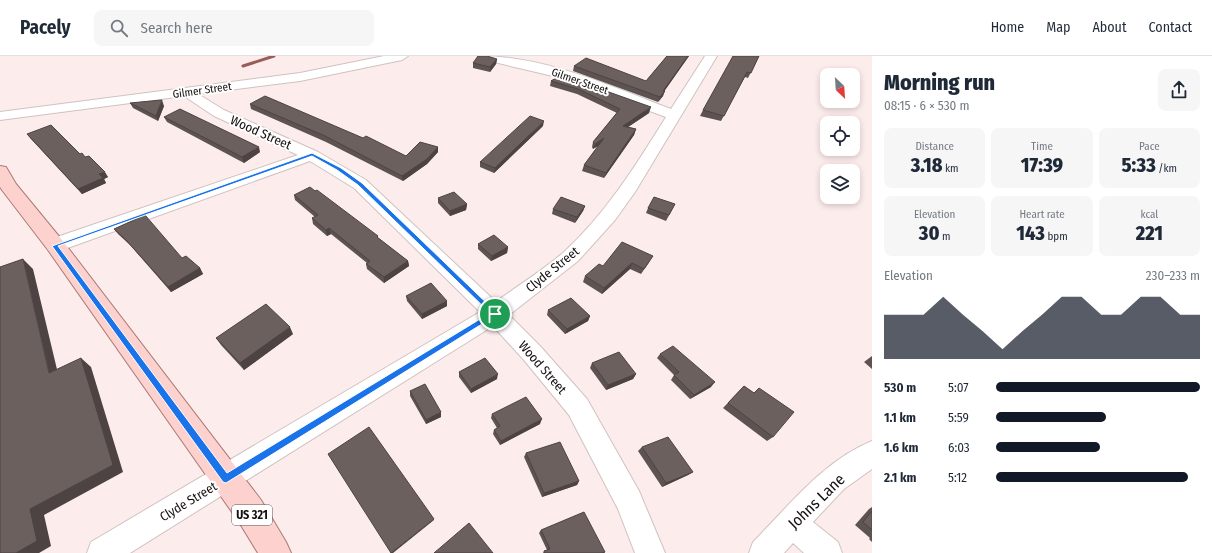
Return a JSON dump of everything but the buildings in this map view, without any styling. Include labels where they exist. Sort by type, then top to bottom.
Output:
[{"type":"main road","name":"US 321","points":[[0,171],[8,186],[55,246],[250,511],[275,553]]},
{"type":"street","name":"Gilmer Street","points":[[0,116],[300,77],[402,56]]},
{"type":"street","name":"Gilmer Street","points":[[484,56],[539,67],[674,115]]},
{"type":"street","name":"Clyde Street","points":[[102,553],[226,479],[495,314],[571,256],[604,222],[628,192],[711,56]]},
{"type":"street","name":"Wood Street","points":[[187,92],[203,106],[312,155],[339,169],[360,184],[495,314],[532,353],[578,407],[629,501],[650,553]]},
{"type":"street","points":[[55,246],[312,155]]},
{"type":"street","name":"Johns Lane","points":[[764,553],[834,479],[872,454]]},
{"type":"street","points":[[792,523],[827,553]]},
{"type":"waterway","points":[[243,66],[274,56]]},
{"type":"route","points":[[312,155],[339,169],[360,184],[495,314],[226,479],[55,246],[312,155]]}]
